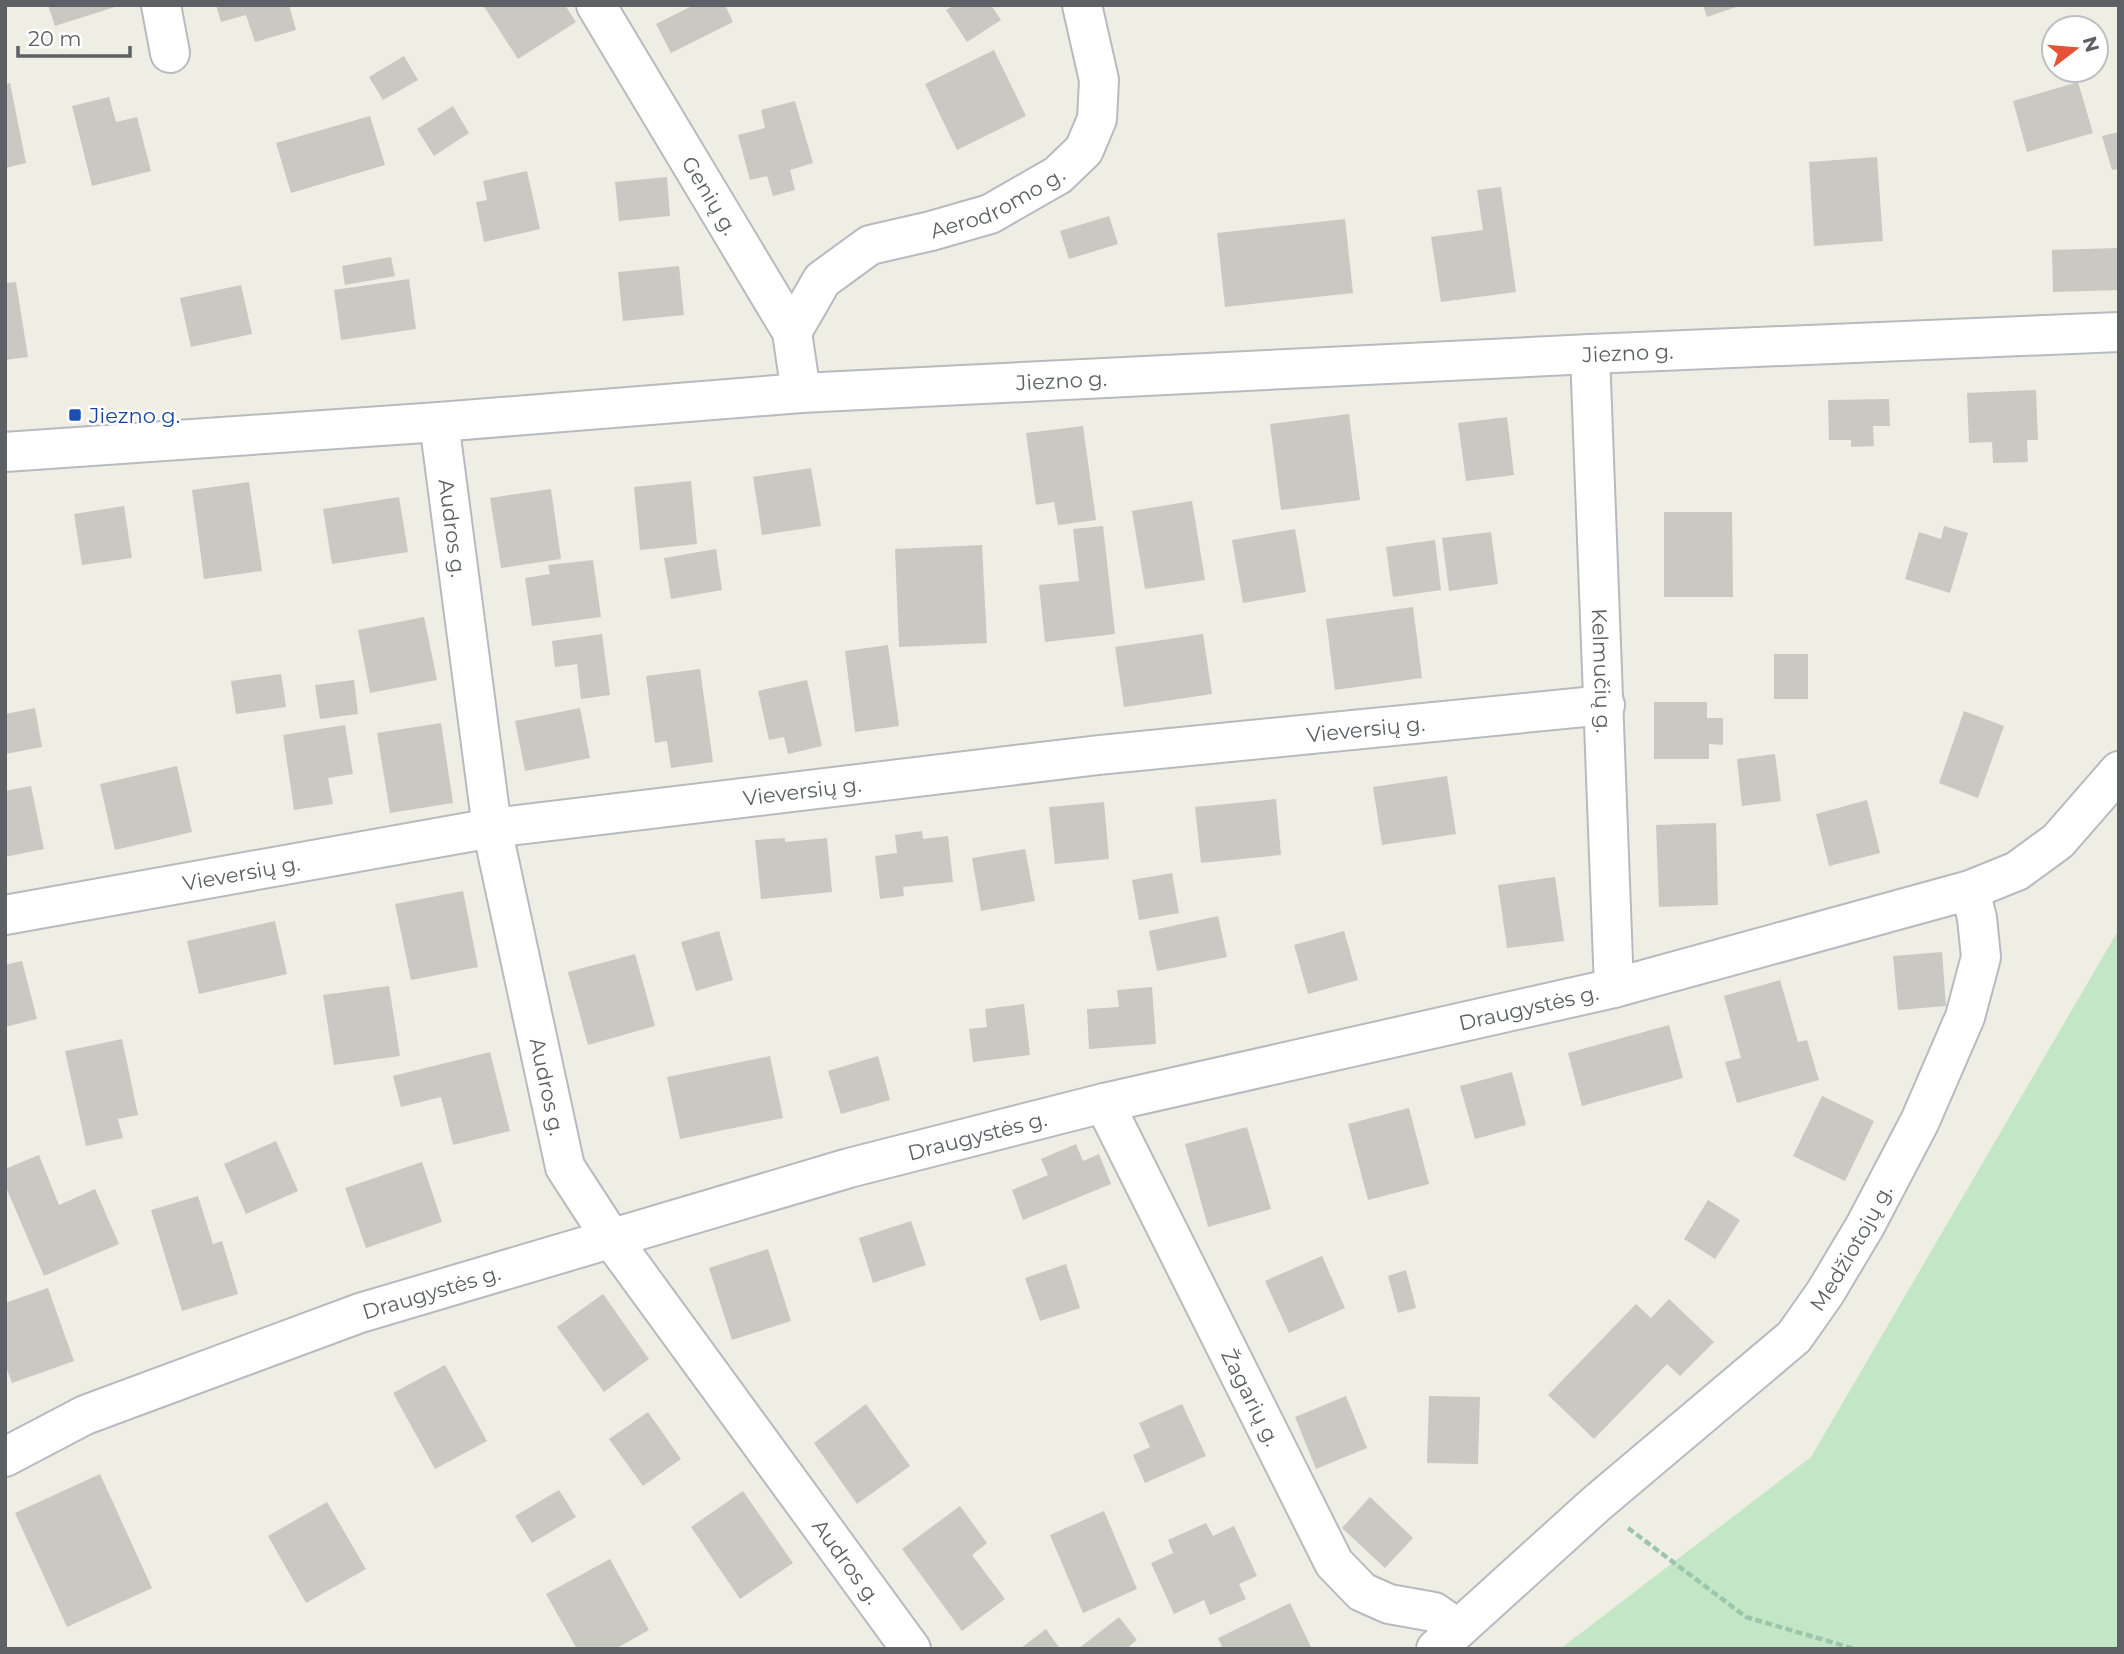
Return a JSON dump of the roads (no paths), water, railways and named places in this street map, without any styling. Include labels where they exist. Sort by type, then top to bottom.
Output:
[{"type":"street","points":[[161,5],[170,54]]},
{"type":"street","name":"Genių g.","points":[[596,5],[792,332],[801,393]]},
{"type":"street","name":"Aerodromo g.","points":[[792,332],[822,280],[870,245],[990,214],[1058,175],[1084,150],[1097,119],[1098,80],[1082,5]]},
{"type":"street","name":"Jiezno g.","points":[[5,452],[439,422],[801,393],[1590,354],[2119,332]]},
{"type":"street","name":"Kelmučių g.","points":[[1590,354],[1614,988]]},
{"type":"street","name":"Audros g.","points":[[439,422],[492,828],[565,1167],[611,1238],[911,1649]]},
{"type":"street","name":"Vieversių g.","points":[[5,915],[492,828],[1098,755],[1605,705]]},
{"type":"street","points":[[1970,890],[2017,871],[2058,841],[2119,771]]},
{"type":"street","name":"Draugystės g.","points":[[5,1457],[85,1415],[360,1313],[849,1168],[1104,1103],[1614,988],[1970,890]]},
{"type":"street","name":"Medžiotojų g.","points":[[1445,1640],[1596,1504],[1794,1337],[1825,1293],[1865,1226],[1920,1121],[1965,1017],[1981,957],[1977,918],[1970,890]]},
{"type":"street","name":"Žagarių g.","points":[[1104,1103],[1334,1563],[1362,1592],[1389,1604],[1434,1612],[1444,1619],[1445,1640]]},
{"type":"place","name":"Jiezno g.","points":[[75,415]]}]
